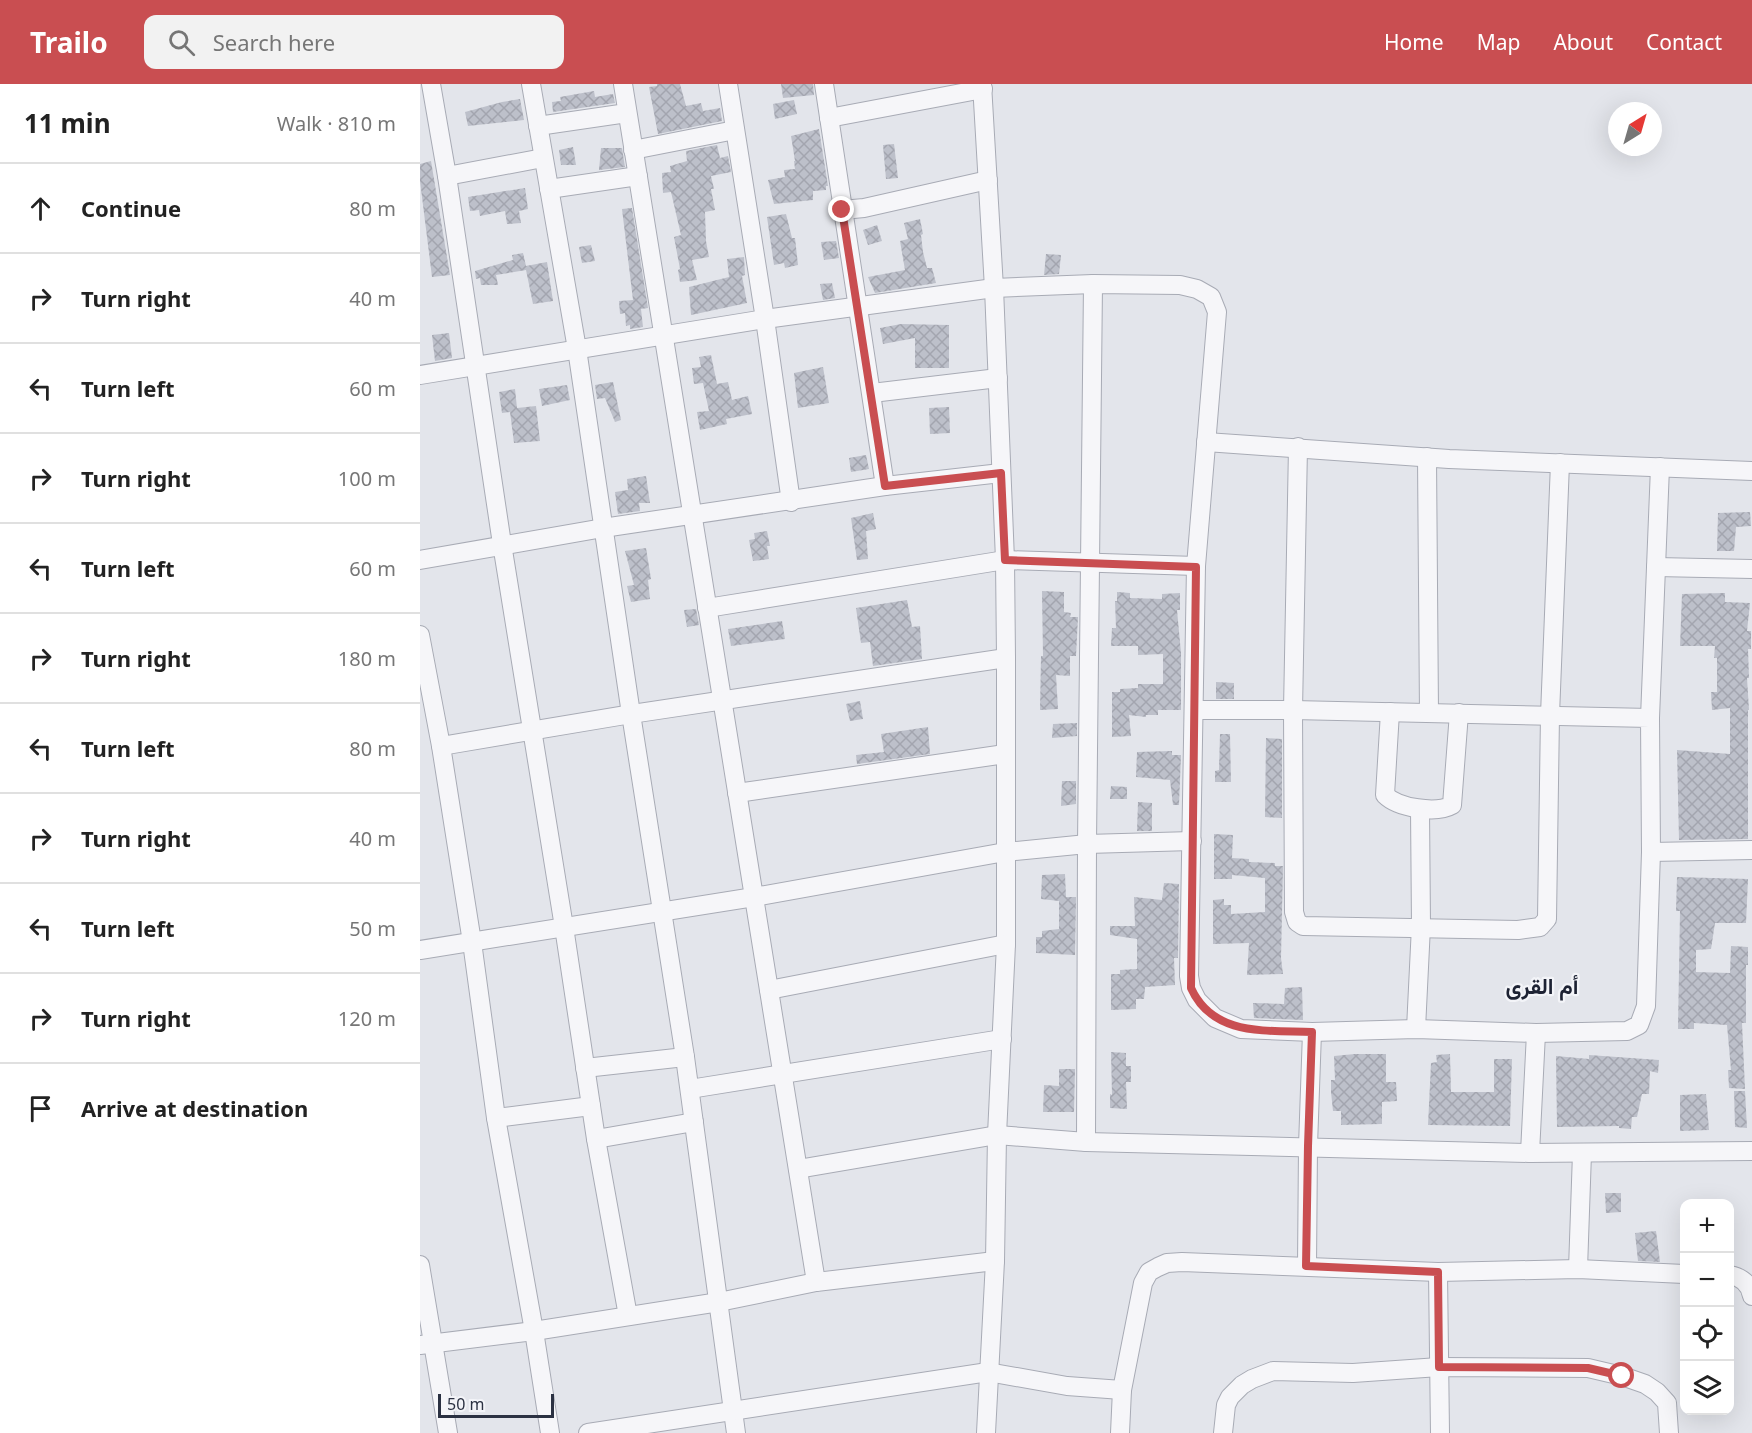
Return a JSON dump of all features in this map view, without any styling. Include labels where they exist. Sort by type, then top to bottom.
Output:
[{"type":"street","points":[[431,84],[596,1139],[628,1316]]},
{"type":"street","points":[[531,84],[577,349],[690,1089],[736,1433]]},
{"type":"street","points":[[623,84],[816,1282]]},
{"type":"street","points":[[728,84],[791,502]]},
{"type":"street","points":[[824,84],[885,486]]},
{"type":"street","points":[[829,118],[982,86],[998,378],[1006,658],[1006,944],[997,1135],[995,1261],[986,1433]]},
{"type":"street","points":[[538,126],[627,112]]},
{"type":"street","points":[[633,150],[735,130]]},
{"type":"street","points":[[447,176],[543,158]]},
{"type":"street","points":[[549,189],[638,176]]},
{"type":"street","points":[[842,210],[864,208],[988,180]]},
{"type":"street","points":[[420,375],[765,319],[994,288],[1093,284],[1180,285],[1197,289],[1211,297],[1217,312],[1196,567],[1189,976],[1193,995],[1215,1018],[1240,1029],[1312,1032],[1416,1029],[1536,1033],[1627,1031],[1639,1025],[1646,1006],[1652,852],[1650,718],[1660,467]]},
{"type":"street","points":[[1086,1142],[1093,284]]},
{"type":"street","points":[[872,393],[998,378]]},
{"type":"street","points":[[1206,442],[1427,457],[1752,471]]},
{"type":"street","points":[[1298,447],[1293,710],[1294,912],[1297,922],[1303,926],[1532,929],[1540,927],[1548,919],[1550,715],[1560,463]]},
{"type":"street","points":[[1427,457],[1429,713]]},
{"type":"street","points":[[420,560],[603,528],[791,502],[885,486],[1001,473]]},
{"type":"street","points":[[707,608],[1005,560],[1196,567]]},
{"type":"street","points":[[1656,567],[1752,569]]},
{"type":"street","points":[[420,634],[441,746],[472,942],[496,1118],[550,1433]]},
{"type":"street","points":[[441,746],[631,714],[1006,658]]},
{"type":"street","points":[[1194,710],[1650,718]]},
{"type":"street","points":[[1390,712],[1385,795],[1391,802],[1399,805],[1420,808],[1447,808],[1452,805],[1459,713]]},
{"type":"street","points":[[737,793],[1005,754]]},
{"type":"street","points":[[1416,1029],[1421,927],[1420,808]]},
{"type":"street","points":[[420,950],[754,897],[1005,852],[1087,844],[1191,841]]},
{"type":"street","points":[[1652,852],[1752,850]]},
{"type":"street","points":[[769,990],[1006,944]]},
{"type":"street","points":[[1306,1266],[1312,1032]]},
{"type":"street","points":[[1530,1153],[1536,1033]]},
{"type":"street","points":[[690,1089],[1002,1039]]},
{"type":"street","points":[[585,1068],[685,1057]]},
{"type":"street","points":[[496,1118],[591,1106]]},
{"type":"street","points":[[596,1139],[694,1122]]},
{"type":"street","points":[[798,1169],[997,1135],[1086,1142],[1530,1153],[1752,1151]]},
{"type":"street","points":[[1578,1269],[1582,1153]]},
{"type":"street","points":[[426,1344],[534,1331],[719,1302],[816,1282],[995,1261]]},
{"type":"street","points":[[1119,1433],[1122,1390],[1143,1283],[1149,1272],[1167,1263],[1438,1272],[1578,1269],[1680,1274]]},
{"type":"street","points":[[420,1265],[426,1344],[448,1433]]},
{"type":"street","points":[[1438,1272],[1440,1433]]},
{"type":"street","points":[[1734,1276],[1740,1277],[1751,1290],[1752,1296]]},
{"type":"street","points":[[1223,1433],[1226,1405],[1230,1397],[1242,1385],[1273,1371],[1353,1373],[1439,1367],[1588,1368],[1622,1376],[1645,1384],[1658,1392],[1666,1403],[1669,1433]]},
{"type":"street","points":[[588,1433],[988,1372],[1067,1386],[1122,1390]]},
{"type":"building","points":[[657,84],[680,84],[686,106],[701,103],[703,111],[720,108],[722,121],[658,134],[649,87],[657,86]]},
{"type":"building","points":[[781,84],[813,84],[814,95],[783,98]]},
{"type":"building","points":[[594,91],[595,97],[613,94],[615,103],[553,112],[552,102],[561,101],[560,97]]},
{"type":"building","points":[[520,99],[524,120],[468,126],[465,112]]},
{"type":"building","points":[[794,100],[797,114],[775,119],[773,104]]},
{"type":"building","points":[[819,129],[828,186],[826,190],[813,191],[813,200],[774,204],[768,180],[785,177],[784,170],[795,169],[791,136]]},
{"type":"building","points":[[894,144],[898,178],[886,179],[883,145]]},
{"type":"building","points":[[717,145],[720,158],[728,156],[731,172],[711,176],[715,210],[705,212],[709,257],[692,260],[697,280],[680,282],[674,237],[681,235],[671,192],[663,193],[662,173],[671,172],[670,166],[687,161],[686,151]]},
{"type":"building","points":[[573,147],[576,165],[561,165],[559,150]]},
{"type":"building","points":[[601,148],[622,148],[625,167],[599,170]]},
{"type":"building","points":[[431,161],[450,275],[432,277],[420,181],[420,164]]},
{"type":"building","points":[[525,188],[528,209],[519,211],[521,223],[507,224],[505,211],[480,216],[479,210],[470,211],[468,197]]},
{"type":"building","points":[[632,208],[648,308],[641,309],[643,327],[630,329],[630,325],[626,326],[625,313],[620,314],[619,301],[633,300],[622,209]]},
{"type":"building","points":[[786,214],[792,238],[795,238],[798,265],[785,268],[784,263],[774,265],[767,217]]},
{"type":"building","points":[[920,219],[927,268],[932,268],[936,283],[875,293],[868,277],[905,270],[900,241],[908,239],[904,223]]},
{"type":"building","points":[[877,225],[882,241],[868,245],[863,230]]},
{"type":"building","points":[[836,241],[839,258],[824,260],[821,242]]},
{"type":"building","points":[[591,245],[595,261],[582,263],[579,247]]},
{"type":"building","points":[[523,253],[526,266],[547,262],[553,301],[533,304],[526,270],[496,275],[498,285],[481,285],[480,278],[476,279],[475,271],[513,260],[512,255]]},
{"type":"building","points":[[1046,254],[1061,255],[1059,274],[1044,275]]},
{"type":"building","points":[[744,257],[745,275],[742,276],[747,303],[691,315],[689,287],[729,277],[727,259]]},
{"type":"building","points":[[832,283],[835,298],[823,300],[820,284]]},
{"type":"building","points":[[901,324],[949,325],[949,368],[915,368],[915,338],[883,344],[880,328]]},
{"type":"building","points":[[449,333],[452,358],[435,361],[432,335]]},
{"type":"building","points":[[711,355],[717,384],[728,382],[732,400],[748,396],[752,414],[726,419],[727,424],[700,430],[697,412],[709,411],[703,383],[694,384],[692,368],[701,367],[699,357]]},
{"type":"building","points":[[823,367],[829,403],[798,408],[794,373]]},
{"type":"building","points":[[613,382],[621,420],[615,422],[605,398],[597,399],[595,385]]},
{"type":"building","points":[[567,385],[570,400],[542,406],[539,389]]},
{"type":"building","points":[[515,389],[517,408],[536,406],[540,441],[514,443],[510,412],[502,413],[499,392]]},
{"type":"building","points":[[949,407],[950,433],[930,434],[929,408]]},
{"type":"building","points":[[866,455],[869,469],[851,472],[849,458]]},
{"type":"building","points":[[646,476],[650,503],[639,503],[640,511],[618,514],[615,492],[628,490],[627,479]]},
{"type":"building","points":[[1750,512],[1751,526],[1736,527],[1734,551],[1717,551],[1718,513]]},
{"type":"building","points":[[873,513],[876,529],[866,531],[868,559],[857,560],[851,518]]},
{"type":"building","points":[[767,531],[770,546],[767,546],[769,559],[753,561],[749,540],[755,539],[754,533]]},
{"type":"building","points":[[646,548],[651,579],[648,580],[650,599],[631,602],[627,586],[634,585],[625,551]]},
{"type":"building","points":[[1042,591],[1064,592],[1064,612],[1071,613],[1070,617],[1078,617],[1076,656],[1070,656],[1070,676],[1056,675],[1058,709],[1040,710],[1041,656],[1043,656]]},
{"type":"building","points":[[1117,592],[1130,593],[1130,598],[1162,599],[1162,594],[1180,593],[1180,610],[1177,610],[1181,653],[1181,710],[1158,710],[1158,715],[1146,715],[1146,717],[1129,715],[1131,736],[1112,737],[1112,692],[1138,688],[1138,684],[1163,684],[1163,654],[1138,655],[1138,646],[1111,646],[1112,628],[1116,628]]},
{"type":"building","points":[[1725,593],[1725,602],[1750,603],[1747,631],[1751,631],[1751,649],[1748,649],[1749,678],[1747,678],[1749,710],[1748,839],[1679,840],[1677,750],[1730,754],[1730,708],[1712,710],[1711,692],[1717,692],[1715,646],[1680,646],[1682,594]]},
{"type":"building","points":[[907,600],[912,627],[920,626],[922,659],[873,666],[870,642],[861,643],[856,608]]},
{"type":"building","points":[[696,609],[699,625],[687,627],[684,610]]},
{"type":"building","points":[[782,621],[785,639],[731,646],[728,629]]},
{"type":"building","points":[[1216,682],[1234,683],[1234,699],[1216,699]]},
{"type":"building","points":[[860,701],[863,719],[850,721],[846,704]]},
{"type":"building","points":[[1077,723],[1077,736],[1052,738],[1053,724]]},
{"type":"building","points":[[928,727],[930,754],[857,764],[856,755],[884,752],[881,734]]},
{"type":"building","points":[[1220,734],[1230,734],[1231,782],[1215,782],[1215,771],[1219,770]]},
{"type":"building","points":[[1266,738],[1282,739],[1282,818],[1265,817]]},
{"type":"building","points":[[1172,751],[1172,755],[1181,755],[1179,805],[1173,805],[1170,780],[1136,777],[1137,752]]},
{"type":"building","points":[[1062,781],[1076,781],[1076,804],[1061,806]]},
{"type":"building","points":[[1111,786],[1127,787],[1127,799],[1110,799]]},
{"type":"building","points":[[1138,802],[1152,803],[1152,831],[1137,831]]},
{"type":"building","points":[[1214,834],[1233,835],[1232,858],[1283,866],[1281,958],[1283,974],[1247,975],[1249,943],[1213,944],[1213,900],[1224,899],[1224,905],[1231,905],[1231,914],[1265,912],[1265,878],[1232,875],[1232,879],[1214,879]]},
{"type":"building","points":[[1065,874],[1066,897],[1076,897],[1075,955],[1036,953],[1036,937],[1042,937],[1042,931],[1059,929],[1059,901],[1041,899],[1042,875]]},
{"type":"building","points":[[1677,877],[1748,879],[1746,923],[1715,923],[1711,949],[1696,950],[1696,972],[1730,973],[1731,946],[1748,947],[1746,1023],[1742,1023],[1745,1089],[1729,1088],[1728,1070],[1731,1070],[1727,1025],[1694,1023],[1694,1029],[1678,1029],[1680,911],[1676,911]]},
{"type":"building","points":[[1164,883],[1179,884],[1178,958],[1174,958],[1175,985],[1145,987],[1144,999],[1136,999],[1136,1009],[1111,1010],[1111,974],[1120,974],[1120,970],[1137,969],[1137,939],[1110,935],[1110,926],[1135,926],[1134,897],[1162,900]]},
{"type":"building","points":[[1302,987],[1303,1020],[1254,1018],[1253,1003],[1284,1004],[1285,988]]},
{"type":"building","points":[[1111,1052],[1126,1053],[1126,1066],[1131,1066],[1131,1082],[1126,1082],[1127,1109],[1110,1108]]},
{"type":"building","points":[[1386,1054],[1386,1082],[1396,1082],[1397,1101],[1382,1102],[1382,1124],[1341,1125],[1341,1111],[1333,1111],[1331,1080],[1335,1080],[1334,1056]]},
{"type":"building","points":[[1450,1054],[1451,1092],[1494,1092],[1494,1059],[1512,1059],[1510,1126],[1428,1125],[1431,1063],[1437,1062],[1436,1055]]},
{"type":"building","points":[[1589,1055],[1659,1060],[1658,1073],[1650,1071],[1649,1094],[1642,1094],[1637,1117],[1632,1117],[1631,1129],[1619,1128],[1619,1126],[1557,1127],[1556,1056],[1589,1059]]},
{"type":"building","points":[[1059,1069],[1075,1069],[1074,1112],[1043,1112],[1044,1085],[1059,1086]]},
{"type":"building","points":[[1734,1091],[1745,1091],[1747,1128],[1735,1127]]},
{"type":"building","points":[[1706,1094],[1709,1130],[1680,1131],[1680,1095]]},
{"type":"building","points":[[1605,1193],[1621,1193],[1621,1212],[1606,1213]]},
{"type":"building","points":[[1656,1231],[1660,1262],[1638,1261],[1635,1233]]},
{"type":"district","name":"أم القرى","points":[[1542,986]]},
{"type":"route","points":[[842,210],[885,486],[1001,473],[1005,560],[1196,567],[1189,976],[1193,995],[1215,1018],[1240,1029],[1312,1032],[1306,1266],[1438,1272],[1439,1367],[1588,1368],[1622,1376]]}]
